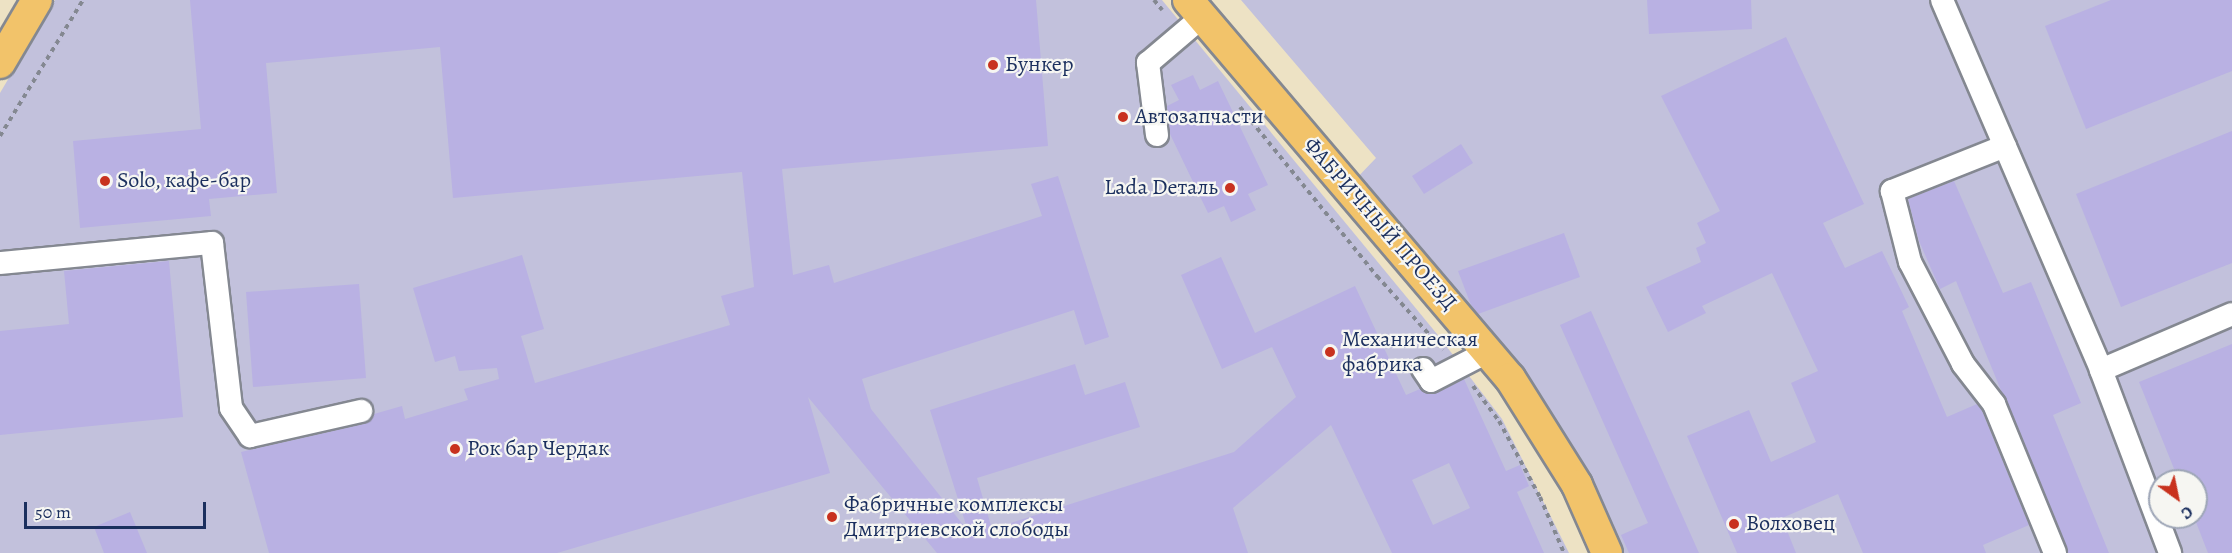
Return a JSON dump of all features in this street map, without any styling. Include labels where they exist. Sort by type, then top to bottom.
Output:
[{"type":"main road","points":[[0,63],[37,0]]},
{"type":"main road","name":"ФАБРИЧНЫЙ ПРОЕЗД","points":[[1190,17],[1489,351],[1548,434],[1578,485],[1607,553]]},
{"type":"lane","points":[[1942,0],[2101,370],[2170,553]]},
{"type":"lane","points":[[1157,135],[1148,63],[1190,17]]},
{"type":"lane","points":[[2005,146],[1892,191],[1910,262],[1963,364],[1994,404],[2055,553]]},
{"type":"lane","points":[[0,263],[212,243],[231,408],[250,436],[362,411]]},
{"type":"lane","points":[[2101,370],[2232,314]]},
{"type":"lane","points":[[1423,369],[1431,381],[1489,351]]},
{"type":"path","points":[[0,136],[83,0]]},
{"type":"path","points":[[1154,0],[1190,17]]},
{"type":"path","points":[[1234,99],[1377,276],[1458,367],[1499,421],[1540,497],[1564,553]]},
{"type":"shaded area","points":[[55,0],[1162,0],[1437,334],[1502,419],[1569,553],[0,553],[0,93]]},
{"type":"shaded area","points":[[1241,0],[2232,0],[2232,553],[1612,553],[1576,472],[1352,183],[1376,158]]},
{"type":"building","points":[[190,0],[1036,0],[1048,146],[782,169],[793,275],[829,265],[834,283],[1042,216],[1031,184],[1058,176],[1109,337],[1085,345],[1074,310],[862,379],[871,409],[968,531],[930,410],[1075,364],[1085,395],[1125,382],[1140,427],[977,478],[992,529],[1234,452],[1296,397],[1272,347],[1222,369],[1181,275],[1221,257],[1255,333],[1355,286],[1406,395],[1420,389],[1437,393],[1464,379],[1506,471],[1520,465],[1529,486],[1517,492],[1544,553],[1392,553],[1331,425],[1233,508],[1248,553],[937,553],[808,397],[830,473],[557,553],[269,553],[241,452],[364,424],[374,414],[402,406],[405,419],[468,400],[464,389],[499,379],[497,368],[459,371],[455,356],[435,362],[413,288],[522,255],[544,329],[521,336],[535,383],[730,325],[721,296],[754,287],[742,172],[453,198],[440,47],[266,63],[277,193],[209,199],[211,216],[80,228],[73,141],[201,129]],"holes":[[[1449,463],[1470,508],[1433,525],[1412,480]]]},
{"type":"building","points":[[1647,0],[1751,0],[1752,29],[1649,34]]},
{"type":"building","points":[[2111,0],[2232,0],[2232,71],[2086,129],[2045,26]]},
{"type":"building","points":[[1786,37],[1864,204],[1823,223],[1845,268],[1882,251],[1909,307],[1902,311],[1947,417],[1977,404],[1982,411],[2029,525],[1983,545],[1986,553],[1863,553],[1838,494],[1782,518],[1796,553],[1737,553],[1687,436],[1749,410],[1771,462],[1816,442],[1791,383],[1818,371],[1772,273],[1702,306],[1706,313],[1668,332],[1646,287],[1701,262],[1696,248],[1706,243],[1697,223],[1720,211],[1661,96]]},
{"type":"building","points":[[1193,75],[1200,90],[1218,81],[1268,185],[1248,194],[1256,210],[1231,222],[1224,206],[1208,213],[1170,134],[1167,106],[1179,100],[1171,85]]},
{"type":"building","points":[[2232,131],[2232,263],[2121,307],[2076,194]]},
{"type":"building","points":[[1461,144],[1473,163],[1424,194],[1412,176]]},
{"type":"building","points":[[1954,181],[2003,293],[2031,282],[2081,403],[2053,415],[2109,553],[2068,553],[1956,281],[1940,289],[1919,241],[1908,199]]},
{"type":"building","points":[[1564,233],[1580,277],[1478,314],[1471,305],[1458,271]]},
{"type":"building","points":[[169,261],[183,417],[0,435],[0,331],[69,324],[64,271]]},
{"type":"building","points":[[359,284],[366,378],[253,387],[246,292]]},
{"type":"building","points":[[1591,311],[1699,553],[1629,553],[1621,535],[1648,523],[1560,325]]},
{"type":"building","points":[[2232,344],[2232,553],[2208,553],[2199,529],[2208,529],[2208,469],[2174,469],[2139,382]]},
{"type":"building","points":[[130,512],[147,553],[104,553],[94,527]]},
{"type":"place","name":"Бункер","points":[[993,65]]},
{"type":"place","name":"Автозапчасти","points":[[1123,117]]},
{"type":"place","name":"Solo, кафе-бар","points":[[105,181]]},
{"type":"place","name":"Lada Dеталь","points":[[1230,188]]},
{"type":"place","name":"Механическая фабрика","points":[[1330,352]]},
{"type":"place","name":"Рок бар Чердак","points":[[455,449]]},
{"type":"place","name":"Фабричные комплексы Дмитриевской слободы","points":[[832,517]]},
{"type":"place","name":"Волховец","points":[[1734,524]]}]
